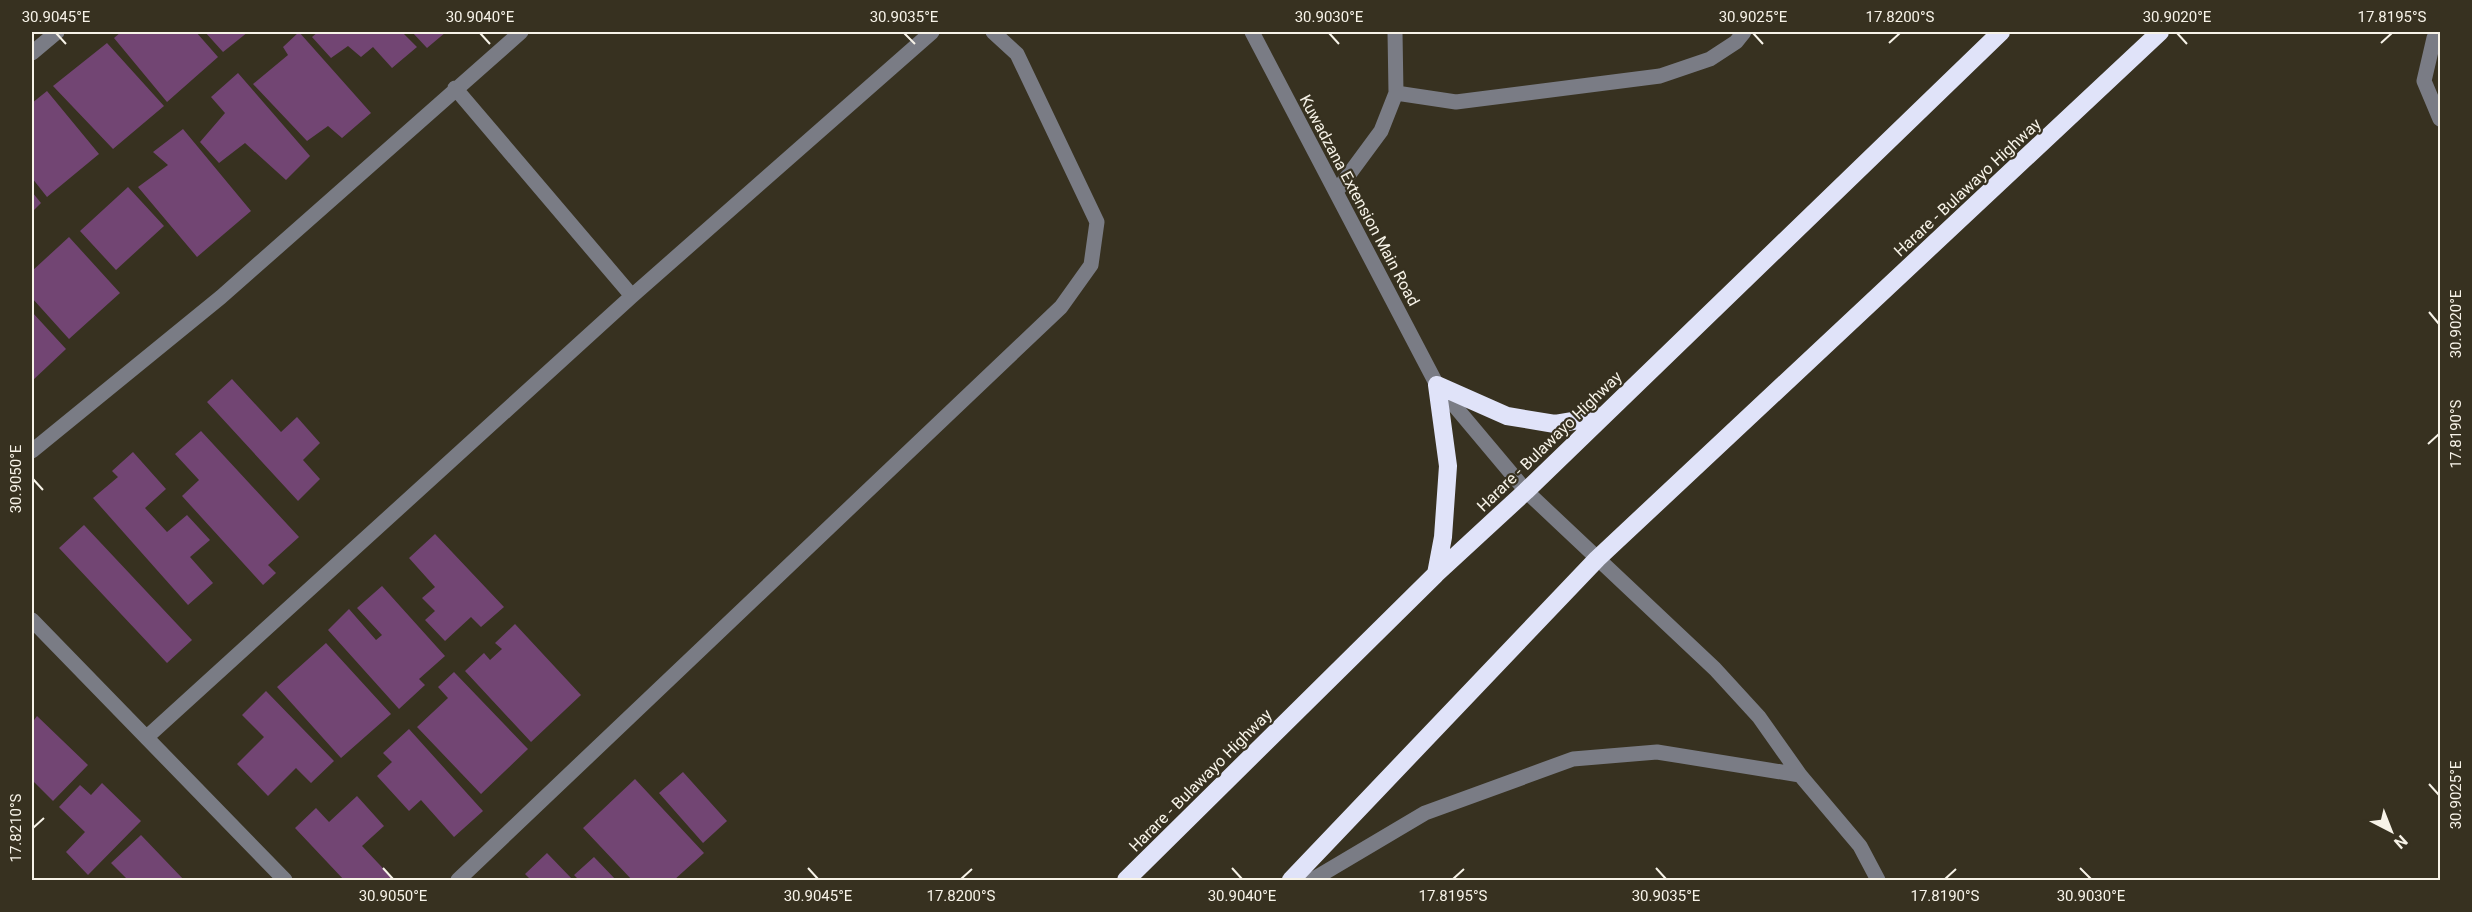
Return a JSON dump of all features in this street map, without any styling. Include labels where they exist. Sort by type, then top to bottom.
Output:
[{"type":"highway","name":"Harare - Bulawayo Highway","points":[[1126,880],[1436,574],[2001,32]]},
{"type":"highway","name":"Harare - Bulawayo Highway","points":[[1291,880],[1597,559],[2160,32]]},
{"type":"highway","points":[[1437,385],[1507,416],[1554,424],[1603,416]]},
{"type":"highway","points":[[1436,574],[1443,537],[1448,466],[1437,385]]},
{"type":"street","points":[[32,53],[57,32]]},
{"type":"street","points":[[32,451],[221,297],[521,32]]},
{"type":"street","points":[[147,737],[632,296],[932,32]]},
{"type":"street","points":[[458,880],[1061,307],[1091,265],[1097,222],[1017,54],[993,32]]},
{"type":"street","name":"Kuwadzana Extension Main Road","points":[[1252,32],[1437,385],[1526,490],[1715,669],[1759,717],[1800,775],[1860,846],[1878,880]]},
{"type":"street","points":[[1336,192],[1381,131],[1396,93],[1395,32]]},
{"type":"street","points":[[1396,93],[1456,102],[1660,76],[1710,59],[1736,42],[1744,32]]},
{"type":"street","points":[[2438,32],[2434,38],[2424,81],[2440,119]]},
{"type":"street","points":[[455,88],[632,296]]},
{"type":"street","points":[[32,620],[285,880]]},
{"type":"street","points":[[1312,880],[1425,813],[1573,759],[1657,752],[1800,775]]},
{"type":"building","points":[[121,32],[196,32],[218,57],[167,102],[114,38]]},
{"type":"building","points":[[205,32],[248,32],[223,52]]},
{"type":"building","points":[[299,32],[371,113],[342,138],[328,126],[307,141],[253,84],[288,55],[283,47]]},
{"type":"building","points":[[318,32],[402,32],[417,47],[392,68],[373,47],[361,57],[348,46],[331,58],[312,37]]},
{"type":"building","points":[[412,32],[446,32],[427,48]]},
{"type":"building","points":[[107,43],[164,106],[113,149],[53,86]]},
{"type":"building","points":[[238,73],[310,156],[286,180],[245,143],[219,163],[200,142],[225,113],[211,97]]},
{"type":"building","points":[[47,91],[99,154],[47,197],[32,178],[32,103]]},
{"type":"building","points":[[183,129],[251,211],[197,257],[138,187],[168,165],[153,152]]},
{"type":"building","points":[[128,187],[164,226],[116,270],[80,231]]},
{"type":"building","points":[[32,192],[41,203],[32,212]]},
{"type":"building","points":[[69,237],[120,293],[69,339],[32,298],[32,271]]},
{"type":"building","points":[[32,312],[66,349],[32,381]]},
{"type":"building","points":[[232,379],[281,432],[297,417],[320,443],[303,460],[320,479],[298,501],[207,402]]},
{"type":"building","points":[[201,431],[299,537],[268,565],[276,573],[263,585],[182,496],[199,480],[175,454]]},
{"type":"building","points":[[133,452],[166,489],[145,508],[167,532],[187,515],[210,540],[190,557],[213,583],[188,605],[93,498],[118,477],[112,471]]},
{"type":"building","points":[[84,525],[192,640],[167,663],[59,548]]},
{"type":"building","points":[[435,534],[504,607],[481,627],[471,617],[445,641],[425,620],[435,611],[422,598],[435,587],[409,558]]},
{"type":"building","points":[[382,586],[445,656],[419,679],[425,685],[399,709],[328,630],[349,609],[376,640],[382,635],[357,608]]},
{"type":"building","points":[[515,624],[581,695],[531,742],[465,671],[484,653],[490,660],[502,649],[495,643]]},
{"type":"building","points":[[326,643],[391,714],[341,758],[277,687]]},
{"type":"building","points":[[454,672],[528,749],[481,794],[417,727],[448,698],[438,687]]},
{"type":"building","points":[[266,691],[334,761],[311,783],[296,768],[268,796],[237,764],[264,737],[242,715]]},
{"type":"building","points":[[37,716],[88,765],[53,801],[32,780],[32,723]]},
{"type":"building","points":[[409,729],[483,811],[454,837],[421,800],[409,811],[377,776],[392,762],[383,753]]},
{"type":"building","points":[[683,772],[727,821],[703,843],[659,793]]},
{"type":"building","points":[[635,779],[704,853],[674,880],[632,880],[583,828]]},
{"type":"building","points":[[102,783],[141,821],[88,875],[66,852],[85,832],[59,807],[80,785],[91,795]]},
{"type":"building","points":[[357,796],[384,826],[362,846],[394,880],[344,880],[295,828],[316,808],[329,822]]},
{"type":"building","points":[[141,835],[184,880],[128,880],[111,863]]},
{"type":"building","points":[[547,853],[573,880],[531,880],[525,874]]},
{"type":"building","points":[[594,857],[616,880],[579,880],[574,875]]}]
